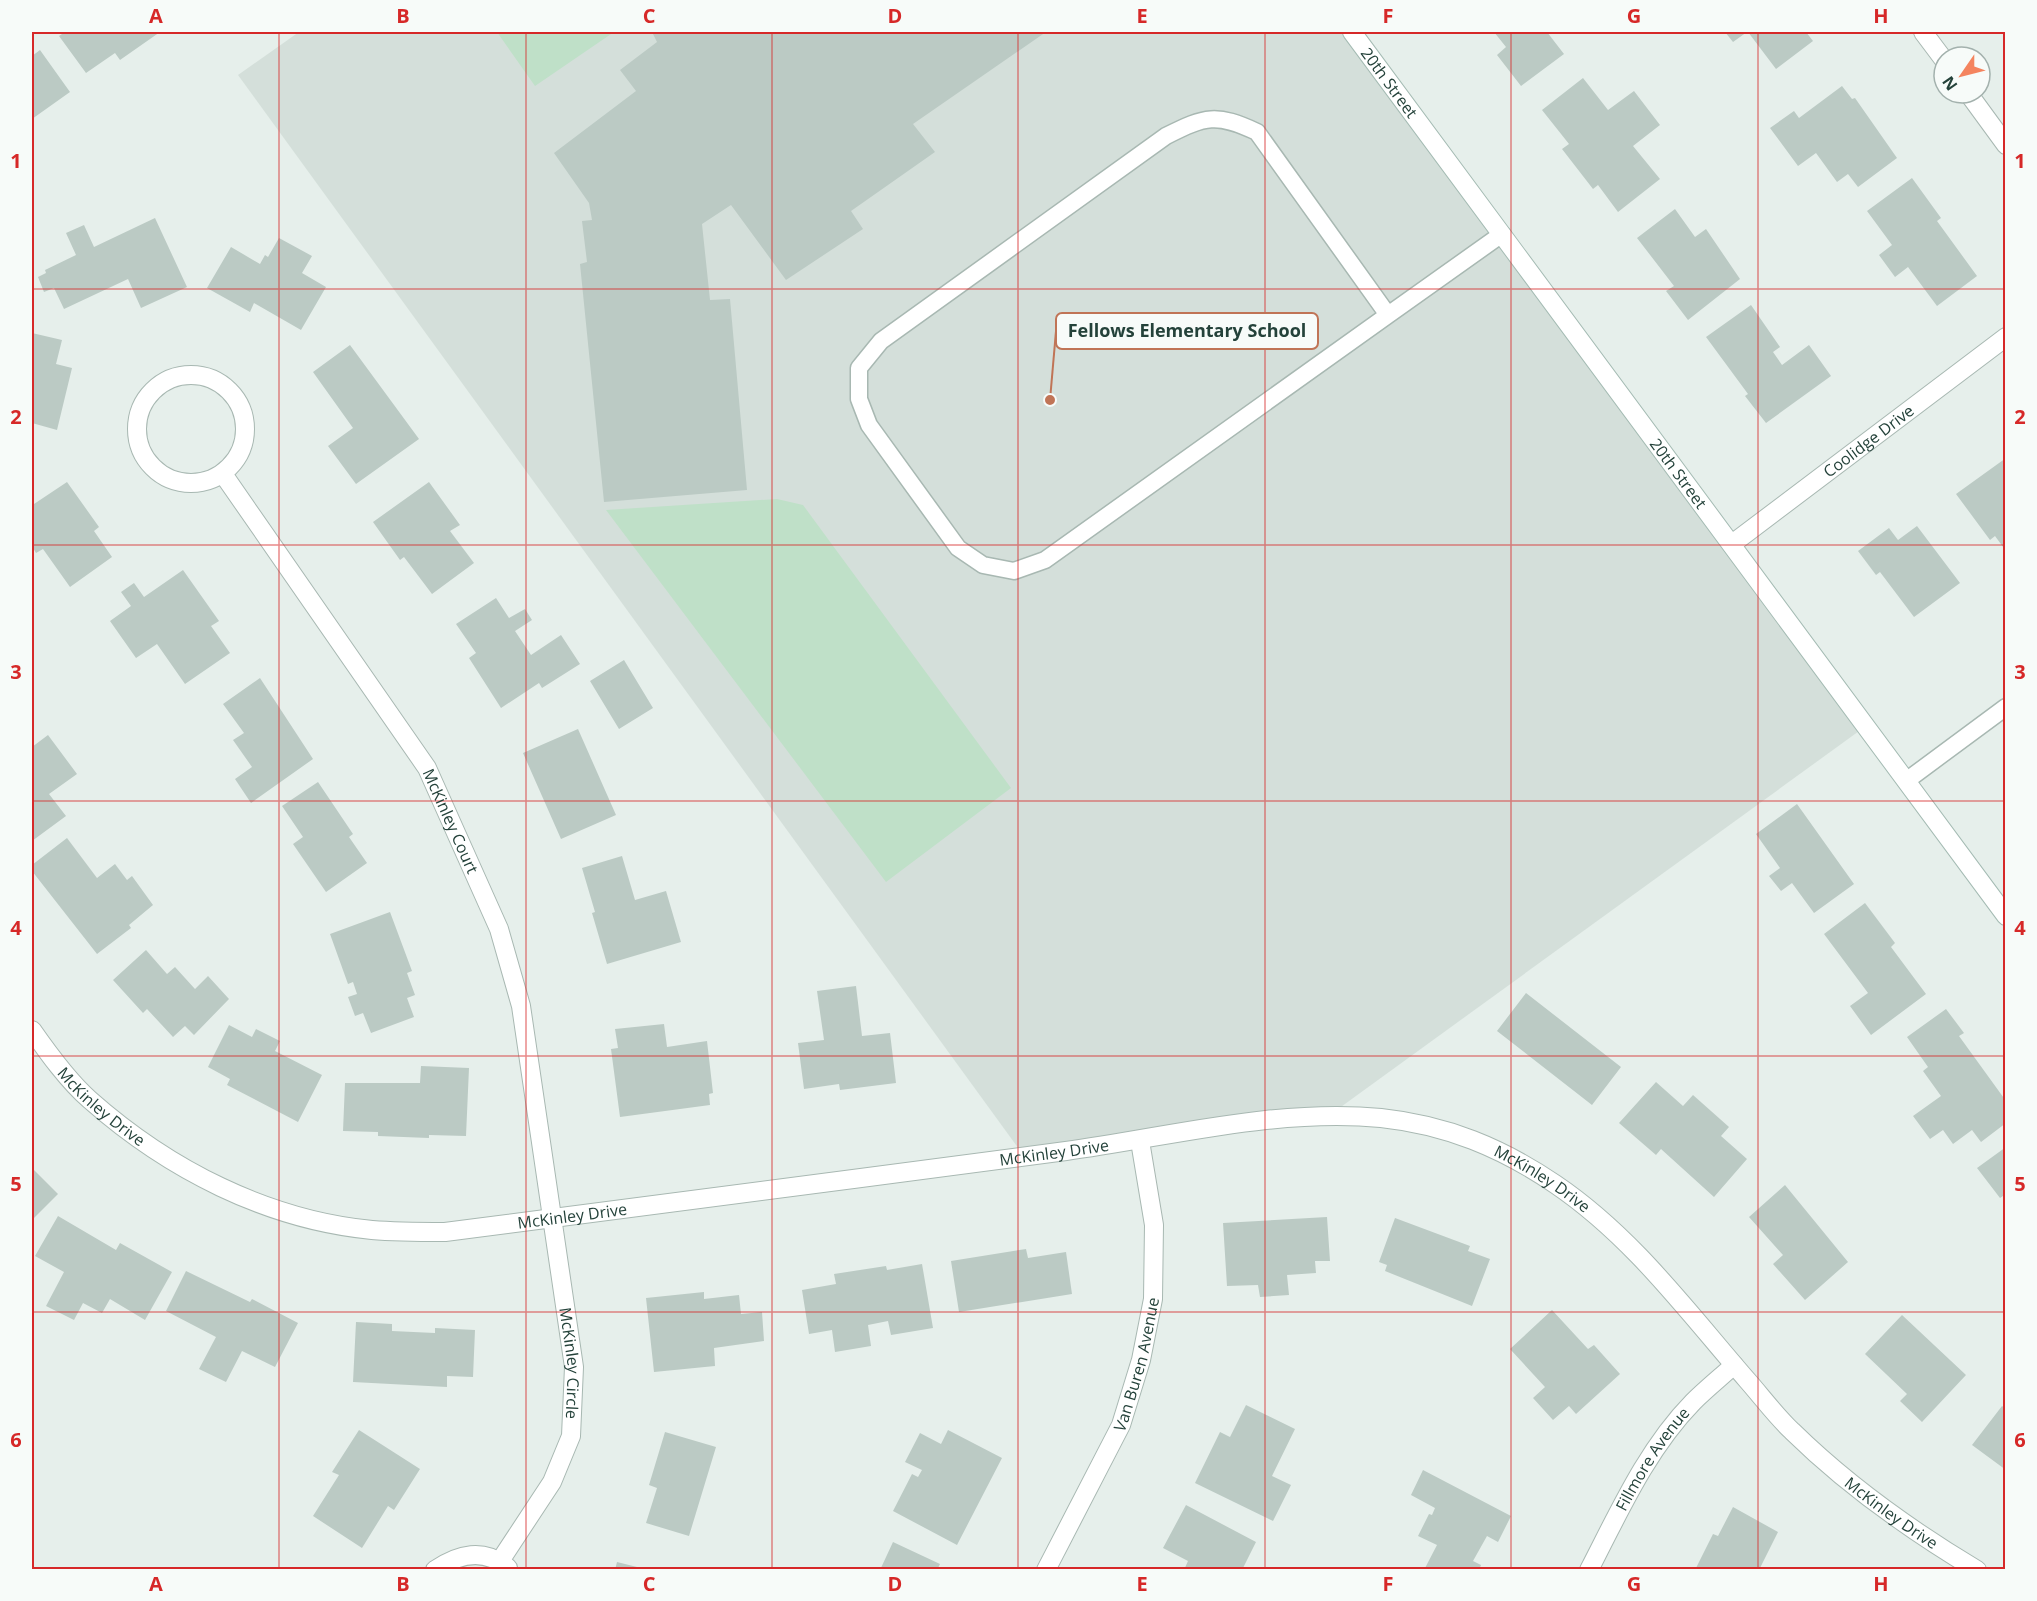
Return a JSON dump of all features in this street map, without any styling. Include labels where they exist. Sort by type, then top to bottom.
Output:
[{"type":"street","name":"20th Street","points":[[1352,32],[2006,916]]},
{"type":"street","points":[[1923,32],[1933,45]]},
{"type":"street","points":[[1977,105],[2006,145]]},
{"type":"street","name":"Coolidge Drive","points":[[1732,544],[2006,337]]},
{"type":"street","points":[[181,375],[206,376],[228,388],[242,408],[246,432],[240,455],[224,474],[201,484],[176,482],[155,470],[140,451],[136,426],[143,403],[159,385],[181,375]]},
{"type":"street","name":"McKinley Court","points":[[224,474],[427,768],[471,860],[500,929],[521,1006],[551,1219]]},
{"type":"street","name":"McKinley Drive","points":[[32,1030],[88,1099],[161,1156],[232,1193],[296,1216],[371,1230],[445,1232],[551,1219],[1140,1141],[1267,1120],[1327,1117],[1381,1118],[1437,1128],[1497,1148],[1557,1185],[1611,1227],[1662,1281],[1790,1430],[1860,1492],[1939,1547],[1977,1569]]},
{"type":"street","name":"Van Buren Avenue","points":[[1046,1569],[1121,1425],[1141,1360],[1153,1299],[1154,1225],[1140,1141]]},
{"type":"street","name":"McKinley Circle","points":[[435,1569],[453,1557],[477,1554],[505,1565],[552,1482],[571,1436],[574,1367],[551,1219]]},
{"type":"street","name":"Fillmore Avenue","points":[[1589,1569],[1639,1475],[1666,1437],[1692,1402],[1734,1365]]},
{"type":"lane","points":[[1388,315],[1257,132],[1229,119],[1198,120],[1166,136],[881,341],[860,368],[859,399],[869,425],[958,548],[983,565],[1014,571],[1045,560],[1502,234]]},
{"type":"lane","points":[[1906,781],[2006,708]]},
{"type":"shaded area","points":[[299,32],[1352,32],[1866,726],[1327,1117],[1024,1156],[238,75]]},
{"type":"green space","points":[[497,32],[614,32],[535,86]]},
{"type":"green space","points":[[777,499],[803,505],[1011,788],[886,882],[606,510]]},
{"type":"building","points":[[65,32],[160,32],[120,60],[115,53],[86,73],[59,36]]},
{"type":"building","points":[[657,32],[1046,32],[913,124],[935,152],[851,211],[863,229],[786,280],[731,205],[702,224],[710,300],[730,299],[747,490],[604,502],[580,264],[587,262],[582,221],[592,220],[589,203],[554,153],[636,91],[620,70],[657,42],[653,34]]},
{"type":"building","points":[[1494,32],[1547,32],[1564,54],[1521,86],[1497,55],[1506,47]]},
{"type":"building","points":[[1725,32],[1747,32],[1733,42]]},
{"type":"building","points":[[1748,32],[1806,32],[1813,41],[1776,69]]},
{"type":"building","points":[[40,50],[70,92],[32,119],[32,56]]},
{"type":"building","points":[[1583,78],[1608,110],[1634,91],[1660,125],[1633,146],[1660,179],[1618,212],[1598,185],[1593,189],[1562,149],[1569,144],[1542,110]]},
{"type":"building","points":[[1842,86],[1852,99],[1855,98],[1897,158],[1858,187],[1848,174],[1837,182],[1816,153],[1798,166],[1770,128],[1794,111],[1799,118]]},
{"type":"building","points":[[1912,178],[1941,218],[1937,221],[1977,276],[1937,306],[1908,267],[1895,277],[1879,255],[1892,245],[1867,211]]},
{"type":"building","points":[[1675,209],[1695,237],[1706,229],[1740,279],[1688,320],[1666,291],[1674,286],[1637,238]]},
{"type":"building","points":[[155,218],[187,287],[141,308],[128,279],[64,309],[54,288],[44,292],[38,277],[46,273],[45,270],[76,255],[66,233],[84,225],[94,247]]},
{"type":"building","points":[[279,238],[312,256],[302,273],[326,287],[301,330],[254,303],[250,312],[207,288],[231,247],[260,264],[265,255],[268,257]]},
{"type":"building","points":[[1751,305],[1780,347],[1773,352],[1782,365],[1809,345],[1831,376],[1766,423],[1745,396],[1748,394],[1706,337]]},
{"type":"building","points":[[32,333],[62,340],[56,364],[72,368],[57,430],[32,423]]},
{"type":"building","points":[[350,345],[419,439],[356,484],[328,446],[353,428],[313,372]]},
{"type":"building","points":[[2006,458],[2006,551],[1995,536],[1990,540],[1956,494]]},
{"type":"building","points":[[67,482],[99,527],[94,531],[112,557],[70,587],[43,549],[36,553],[32,546],[32,500],[34,504]]},
{"type":"building","points":[[429,482],[460,525],[450,531],[474,563],[432,594],[404,557],[400,560],[373,522]]},
{"type":"building","points":[[1917,526],[1960,583],[1914,617],[1880,572],[1876,575],[1858,551],[1889,528],[1898,540]]},
{"type":"building","points":[[183,570],[219,621],[211,626],[230,653],[185,684],[157,644],[136,658],[110,621],[131,606],[121,592],[134,583],[144,597]]},
{"type":"building","points":[[496,598],[509,618],[525,609],[532,620],[515,631],[531,655],[561,635],[580,664],[542,688],[539,683],[501,708],[469,658],[476,653],[456,624]]},
{"type":"building","points":[[624,660],[653,708],[619,729],[590,681]]},
{"type":"building","points":[[260,678],[313,759],[251,803],[235,779],[252,767],[233,740],[244,733],[223,704]]},
{"type":"building","points":[[578,729],[616,815],[561,839],[523,753]]},
{"type":"building","points":[[48,735],[77,774],[49,794],[66,816],[32,841],[32,747]]},
{"type":"building","points":[[318,782],[353,834],[349,837],[367,863],[326,892],[293,844],[303,837],[282,806]]},
{"type":"building","points":[[1797,804],[1854,884],[1814,913],[1792,883],[1781,891],[1769,876],[1780,868],[1756,834]]},
{"type":"building","points":[[67,838],[97,878],[115,864],[127,880],[132,876],[153,905],[129,925],[131,928],[97,954],[32,871],[32,865]]},
{"type":"building","points":[[622,856],[635,900],[666,891],[681,942],[607,964],[582,868]]},
{"type":"building","points":[[1865,903],[1895,943],[1891,947],[1926,994],[1871,1035],[1850,1006],[1868,993],[1824,934]]},
{"type":"building","points":[[390,912],[412,971],[407,973],[415,995],[407,998],[414,1017],[371,1033],[363,1013],[355,1016],[348,997],[357,994],[353,982],[348,984],[330,934]]},
{"type":"building","points":[[146,950],[167,974],[175,967],[195,989],[208,976],[229,999],[194,1035],[185,1026],[173,1037],[147,1009],[143,1013],[113,980]]},
{"type":"building","points":[[856,986],[862,1036],[890,1033],[896,1083],[840,1090],[839,1084],[804,1089],[798,1043],[824,1040],[817,991]]},
{"type":"building","points":[[1526,993],[1621,1067],[1592,1105],[1497,1031]]},
{"type":"building","points":[[1946,1009],[1964,1033],[1959,1036],[2006,1101],[2006,1123],[1981,1142],[1972,1130],[1953,1144],[1943,1130],[1930,1139],[1913,1116],[1941,1096],[1923,1071],[1928,1067],[1907,1037]]},
{"type":"building","points":[[664,1024],[667,1047],[707,1041],[713,1093],[709,1094],[710,1105],[620,1117],[611,1049],[618,1048],[615,1029]]},
{"type":"building","points":[[229,1025],[252,1037],[256,1029],[280,1041],[275,1051],[322,1075],[298,1122],[227,1085],[230,1079],[208,1067]]},
{"type":"building","points":[[421,1066],[469,1068],[466,1136],[429,1135],[429,1138],[378,1136],[378,1132],[343,1131],[345,1083],[420,1083]]},
{"type":"building","points":[[1656,1082],[1683,1106],[1693,1095],[1729,1127],[1721,1136],[1747,1159],[1714,1197],[1661,1149],[1656,1155],[1619,1123]]},
{"type":"building","points":[[2006,1147],[2006,1194],[2000,1198],[1977,1168]]},
{"type":"building","points":[[32,1168],[58,1194],[32,1220]]},
{"type":"building","points":[[1785,1185],[1848,1262],[1805,1300],[1773,1264],[1783,1255],[1749,1217]]},
{"type":"building","points":[[58,1216],[116,1250],[120,1243],[172,1272],[145,1320],[110,1299],[102,1313],[83,1303],[74,1320],[46,1306],[64,1272],[35,1256]]},
{"type":"building","points":[[1327,1217],[1330,1261],[1315,1261],[1316,1273],[1287,1275],[1289,1295],[1260,1297],[1258,1285],[1227,1286],[1223,1223]]},
{"type":"building","points":[[1395,1218],[1470,1246],[1468,1251],[1490,1259],[1472,1306],[1385,1271],[1387,1265],[1379,1262]]},
{"type":"building","points":[[1026,1249],[1028,1258],[1066,1252],[1072,1294],[959,1312],[951,1261]]},
{"type":"building","points":[[922,1264],[933,1328],[891,1335],[888,1321],[868,1325],[871,1346],[835,1352],[832,1330],[809,1334],[802,1290],[836,1284],[834,1274],[886,1266],[887,1270]]},
{"type":"building","points":[[186,1271],[250,1302],[252,1299],[298,1323],[275,1367],[242,1351],[226,1382],[199,1369],[216,1337],[166,1311]]},
{"type":"building","points":[[704,1292],[704,1299],[739,1295],[741,1314],[762,1312],[764,1341],[714,1348],[715,1366],[654,1372],[646,1298]]},
{"type":"building","points":[[1552,1310],[1588,1349],[1594,1345],[1620,1374],[1576,1414],[1569,1406],[1553,1420],[1533,1398],[1545,1387],[1510,1349]]},
{"type":"building","points":[[1902,1315],[1966,1375],[1922,1422],[1900,1401],[1907,1394],[1865,1354]]},
{"type":"building","points":[[356,1322],[392,1324],[392,1331],[435,1333],[435,1328],[475,1330],[473,1377],[447,1376],[447,1387],[353,1382]]},
{"type":"building","points":[[1246,1405],[1295,1429],[1272,1476],[1291,1485],[1273,1521],[1195,1483],[1220,1432],[1230,1437]]},
{"type":"building","points":[[2002,1406],[2006,1409],[2006,1470],[1972,1445]]},
{"type":"building","points":[[359,1430],[420,1469],[394,1510],[388,1506],[362,1548],[313,1516],[339,1475],[332,1472]]},
{"type":"building","points":[[948,1430],[1002,1458],[957,1545],[893,1511],[912,1474],[918,1477],[922,1470],[905,1462],[920,1433],[941,1444]]},
{"type":"building","points":[[665,1432],[716,1447],[689,1536],[646,1523],[657,1488],[649,1485]]},
{"type":"building","points":[[1423,1470],[1511,1516],[1498,1542],[1487,1536],[1473,1561],[1481,1565],[1479,1570],[1424,1570],[1437,1545],[1418,1536],[1429,1514],[1432,1515],[1435,1508],[1411,1495]]},
{"type":"building","points":[[1186,1505],[1256,1542],[1242,1570],[1184,1570],[1188,1561],[1163,1548]]},
{"type":"building","points":[[1733,1507],[1778,1532],[1759,1570],[1695,1570],[1713,1534],[1718,1536]]},
{"type":"building","points":[[893,1542],[940,1564],[937,1570],[880,1570]]},
{"type":"building","points":[[617,1562],[645,1569],[615,1570]]},
{"type":"place","name":"Fellows Elementary School","points":[[1050,400]]}]
